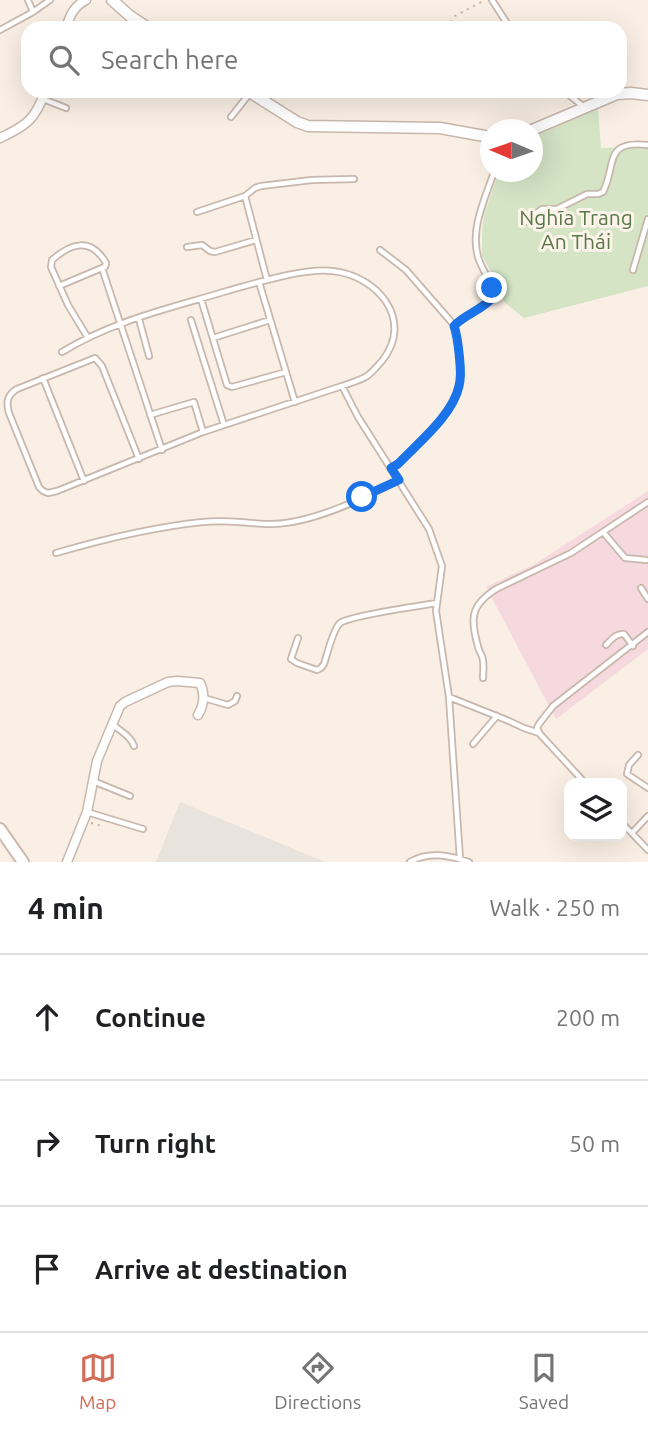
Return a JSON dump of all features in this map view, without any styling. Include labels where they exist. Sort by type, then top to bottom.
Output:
[{"type":"main road","points":[[0,829],[23,862]]},
{"type":"street","points":[[69,21],[73,10],[86,0]]},
{"type":"street","points":[[112,0],[138,21]]},
{"type":"street","points":[[627,93],[648,95]]},
{"type":"street","points":[[0,138],[21,127],[34,116],[43,98]]},
{"type":"street","points":[[259,98],[308,126],[440,128],[480,135]]},
{"type":"street","points":[[543,126],[608,98]]},
{"type":"street","points":[[67,862],[85,816],[97,761],[116,712],[125,702],[168,682],[177,681],[200,683],[203,697],[202,709],[198,715]]},
{"type":"lane","points":[[29,0],[33,12]]},
{"type":"lane","points":[[0,30],[50,0]]},
{"type":"lane","points":[[492,0],[506,21]]},
{"type":"lane","points":[[49,98],[66,108]]},
{"type":"lane","points":[[231,117],[245,98]]},
{"type":"lane","points":[[573,98],[585,108]]},
{"type":"lane","points":[[525,222],[542,209],[557,209],[587,194],[603,192],[614,154],[627,145],[648,145]]},
{"type":"lane","points":[[197,212],[245,196],[261,186],[312,180],[354,179]]},
{"type":"lane","points":[[454,326],[462,318],[489,303],[492,298],[492,288],[479,260],[475,234],[491,182]]},
{"type":"lane","points":[[245,196],[267,280]]},
{"type":"lane","points":[[634,270],[648,219]]},
{"type":"lane","points":[[187,247],[202,245],[215,252],[256,240]]},
{"type":"lane","points":[[59,286],[105,267],[106,263],[96,249],[89,246],[65,250],[52,260],[51,267],[59,286],[68,305],[88,338]]},
{"type":"lane","points":[[380,250],[406,270],[454,326],[460,372],[455,399],[444,415],[398,464],[391,468]]},
{"type":"lane","points":[[103,268],[162,450]]},
{"type":"lane","points":[[62,352],[120,324],[267,280],[330,271],[357,276],[384,299],[391,313],[395,334],[386,356],[367,376],[202,432],[162,450],[53,493],[43,492],[39,488],[9,413],[7,403],[11,393],[93,358],[97,359],[139,459]]},
{"type":"lane","points":[[259,282],[295,402]]},
{"type":"lane","points":[[201,299],[227,386],[286,372]]},
{"type":"lane","points":[[139,318],[149,356]]},
{"type":"lane","points":[[191,320],[224,425]]},
{"type":"lane","points":[[213,338],[270,320]]},
{"type":"lane","points":[[43,379],[84,481]]},
{"type":"lane","points":[[342,386],[358,417],[432,535],[442,566],[436,611],[449,697],[460,859]]},
{"type":"lane","points":[[150,415],[194,402],[202,432]]},
{"type":"lane","points":[[56,553],[104,539],[202,522],[228,520],[276,524],[321,515],[399,480]]},
{"type":"lane","points":[[482,678],[484,662],[473,624],[477,604],[498,588],[571,553],[648,502]]},
{"type":"lane","points":[[603,532],[625,558],[646,560]]},
{"type":"lane","points":[[640,588],[648,599]]},
{"type":"lane","points":[[298,638],[291,659],[317,670],[324,664],[340,623],[437,603]]},
{"type":"lane","points":[[580,778],[537,728],[553,706],[648,632]]},
{"type":"lane","points":[[606,645],[624,634],[633,646]]},
{"type":"lane","points":[[203,697],[225,705],[231,704],[237,696]]},
{"type":"lane","points":[[449,697],[539,733]]},
{"type":"lane","points":[[473,744],[497,716]]},
{"type":"lane","points":[[111,724],[128,736],[134,746]]},
{"type":"lane","points":[[638,755],[629,765],[627,774],[648,788]]},
{"type":"lane","points":[[92,780],[130,796]]},
{"type":"lane","points":[[85,816],[143,829]]},
{"type":"lane","points":[[632,833],[648,816]]},
{"type":"lane","points":[[627,828],[648,850]]},
{"type":"lane","points":[[410,862],[422,856],[433,855],[445,855],[469,862]]},
{"type":"path","points":[[452,21],[455,16],[485,0]]},
{"type":"path","points":[[85,816],[102,825]]},
{"type":"shaded area","points":[[648,491],[648,649],[556,719],[486,587],[535,564]]},
{"type":"shaded area","points":[[180,802],[325,862],[156,862]]},
{"type":"green space","name":"Nghĩa Trang An Thái","points":[[598,107],[601,148],[648,147],[648,286],[524,318],[505,303],[482,256],[484,214],[495,182],[543,182],[543,132]]},
{"type":"route","points":[[362,497],[399,480],[391,468],[398,464],[444,415],[455,399],[460,372],[454,326],[462,318],[489,303],[492,288]]}]
